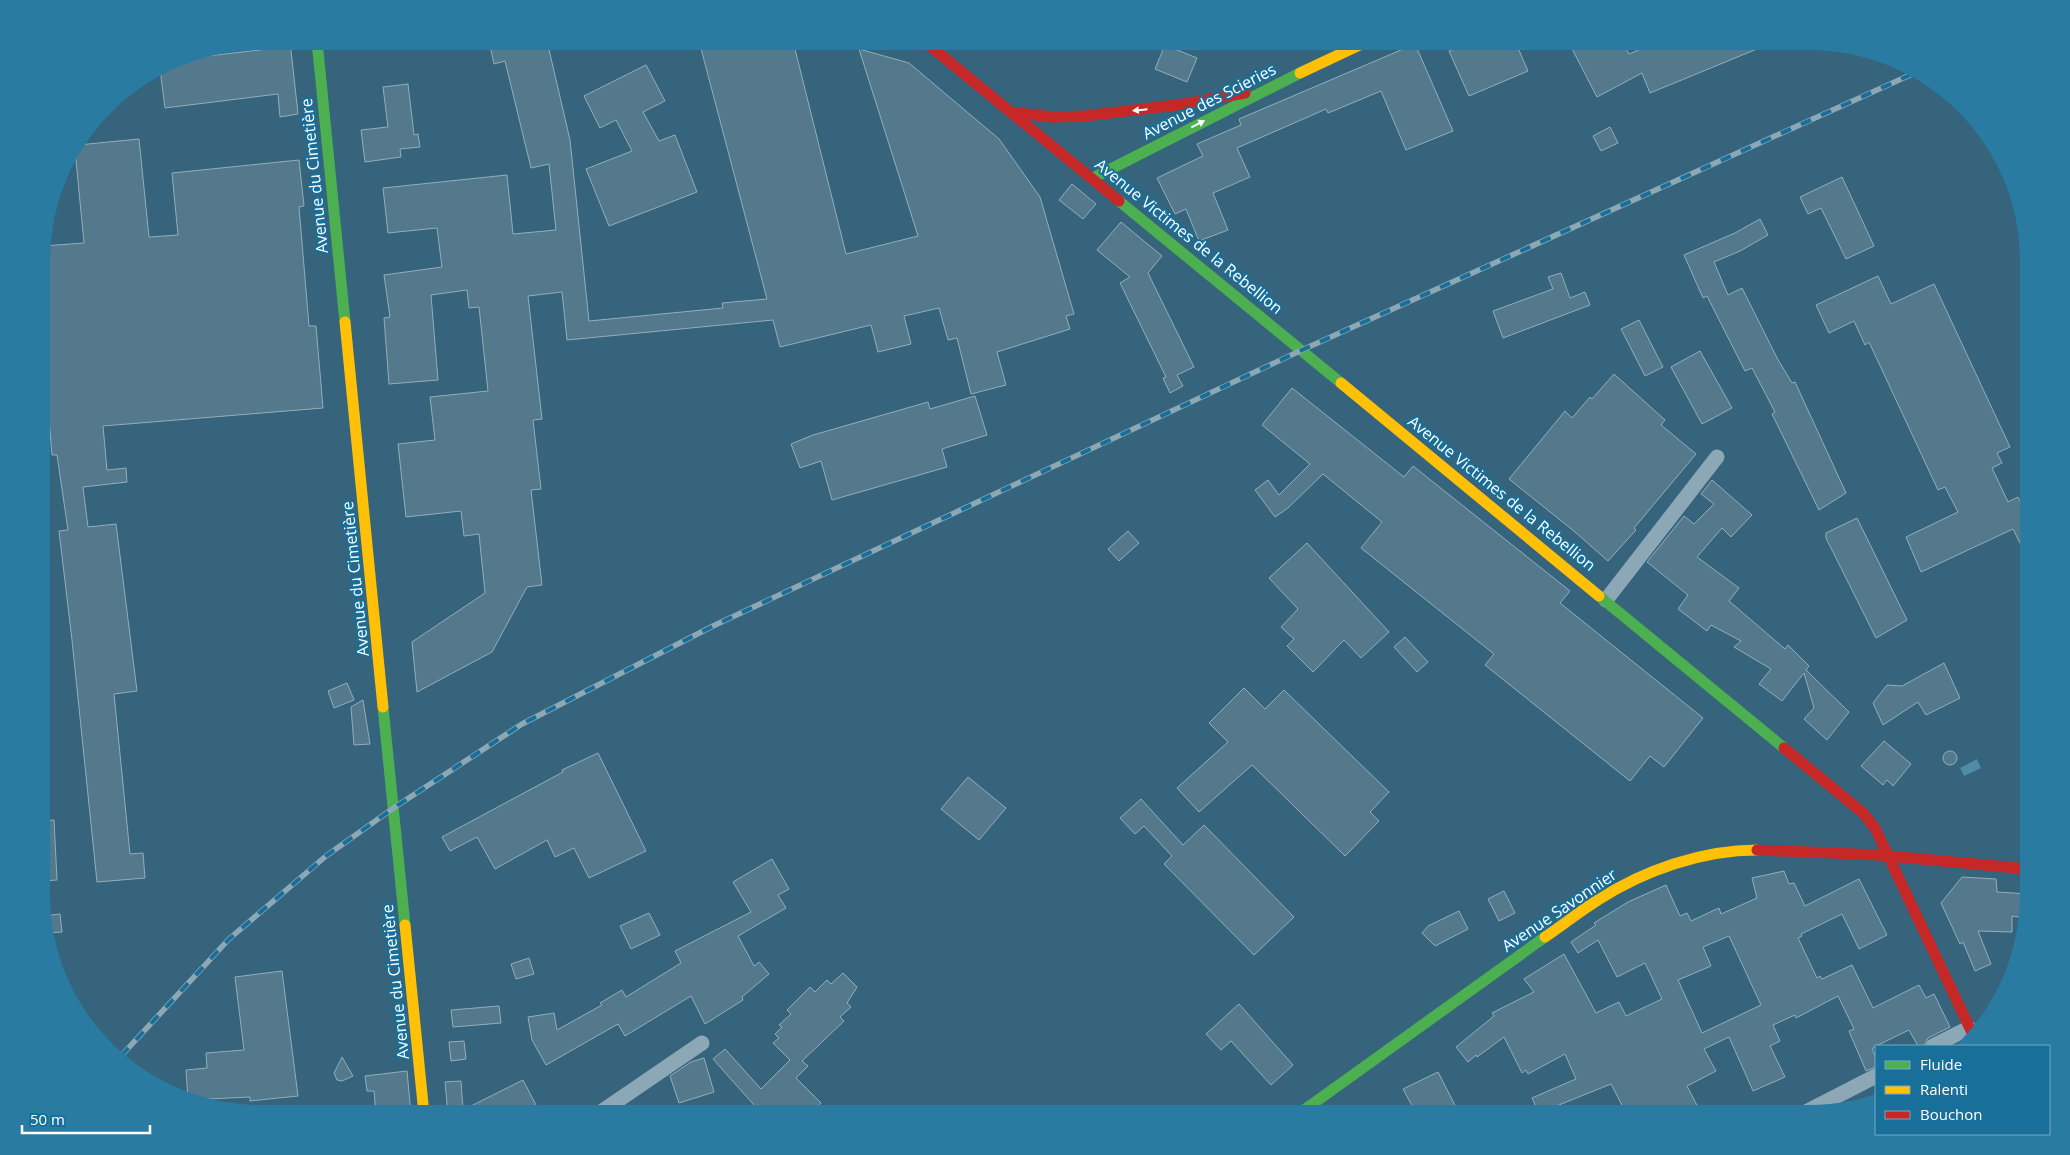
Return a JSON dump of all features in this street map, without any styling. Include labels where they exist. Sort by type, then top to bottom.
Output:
[{"type":"street","name":"Avenue du Cimetière","points":[[318,50],[423,1105]]},
{"type":"street","name":"Avenue Victimes de la Rebellion","points":[[935,50],[1009,112],[1093,178],[1863,813],[1875,828],[1889,856],[1970,1030]]},
{"type":"street","name":"Avenue des Scieries","points":[[1093,178],[1349,50]]},
{"type":"street","points":[[1009,112],[1052,117],[1094,115],[1184,104],[1274,86]]},
{"type":"street","points":[[1606,600],[1717,457]]},
{"type":"street","name":"Avenue Savonnier","points":[[1315,1105],[1600,899],[1629,882],[1689,860],[1724,852],[1784,850],[1889,856],[2020,868]]},
{"type":"street","points":[[1936,1045],[1968,1033]]},
{"type":"street","points":[[611,1105],[702,1043]]},
{"type":"street","points":[[1820,1105],[1875,1077]]},
{"type":"water","points":[[1977,759],[1981,768],[1964,776],[1960,768]]},
{"type":"building","points":[[259,50],[291,50],[298,114],[280,117],[278,94],[165,108],[161,75],[193,61],[214,55]]},
{"type":"building","points":[[491,50],[549,50],[570,140],[589,321],[723,308],[722,303],[767,299],[701,50],[795,50],[846,254],[918,236],[859,50],[863,50],[909,63],[999,139],[1040,197],[1074,314],[1066,316],[1070,329],[997,352],[1006,385],[971,394],[957,338],[948,340],[939,308],[904,316],[911,344],[878,352],[871,325],[780,347],[773,320],[567,340],[562,292],[528,296],[542,419],[533,420],[541,489],[531,490],[542,585],[527,587],[492,652],[417,692],[412,642],[485,593],[479,534],[464,536],[461,511],[406,517],[398,444],[435,440],[430,397],[488,391],[479,307],[469,308],[467,290],[431,295],[438,380],[389,384],[384,318],[390,317],[384,275],[442,267],[437,228],[388,233],[383,188],[507,175],[513,234],[556,230],[549,164],[531,168],[505,61],[494,64]]},
{"type":"building","points":[[1163,50],[1177,50],[1197,58],[1187,82],[1155,69]]},
{"type":"building","points":[[1401,50],[1418,50],[1453,131],[1406,150],[1381,91],[1328,113],[1326,109],[1237,148],[1250,177],[1213,193],[1228,230],[1199,241],[1186,209],[1175,214],[1157,178],[1203,156],[1197,144],[1241,125],[1239,119]]},
{"type":"building","points":[[1519,50],[1528,71],[1469,96],[1449,51]]},
{"type":"building","points":[[1573,50],[1627,50],[1629,54],[1638,50],[1755,50],[1650,93],[1642,73],[1597,97]]},
{"type":"building","points":[[646,65],[665,101],[643,112],[659,141],[675,135],[697,192],[609,226],[586,169],[632,151],[616,120],[600,128],[584,96]]},
{"type":"building","points":[[408,84],[414,135],[418,134],[420,147],[400,149],[401,157],[365,162],[361,130],[388,127],[383,87]]},
{"type":"building","points":[[1610,127],[1618,143],[1601,151],[1593,136]]},
{"type":"building","points":[[139,139],[149,237],[178,235],[172,173],[299,160],[304,206],[299,207],[309,326],[316,326],[323,408],[103,426],[107,470],[126,468],[127,482],[83,487],[88,527],[116,524],[137,691],[114,694],[130,854],[143,853],[145,878],[97,882],[59,531],[68,530],[57,455],[52,455],[50,431],[50,247],[84,243],[76,160],[86,144]]},
{"type":"building","points":[[1842,177],[1874,246],[1846,259],[1821,208],[1808,214],[1800,197]]},
{"type":"building","points":[[1072,184],[1096,204],[1083,219],[1059,200]]},
{"type":"building","points":[[1760,219],[1768,235],[1740,251],[1714,262],[1728,295],[1742,288],[1777,358],[1792,383],[1795,382],[1846,493],[1819,510],[1772,414],[1775,412],[1752,368],[1745,371],[1707,296],[1703,298],[1684,255],[1735,233]]},
{"type":"building","points":[[1121,222],[1162,256],[1148,273],[1194,367],[1177,375],[1183,386],[1170,393],[1163,378],[1166,377],[1120,283],[1130,277],[1097,250]]},
{"type":"building","points":[[1561,273],[1570,298],[1585,292],[1590,305],[1503,338],[1493,311],[1553,289],[1548,277]]},
{"type":"building","points":[[1878,276],[1891,304],[1934,284],[2010,447],[1997,453],[2002,463],[1992,468],[2008,502],[2018,497],[2020,501],[2020,543],[2013,529],[1921,572],[1906,537],[1958,512],[1945,487],[1938,490],[1869,342],[1865,345],[1854,321],[1829,333],[1816,305]]},
{"type":"building","points":[[1639,320],[1663,367],[1645,376],[1621,329]]},
{"type":"building","points":[[1700,351],[1732,408],[1702,424],[1671,367]]},
{"type":"building","points":[[1614,374],[1665,420],[1661,425],[1696,454],[1634,528],[1636,530],[1608,561],[1509,479],[1565,411],[1572,418]]},
{"type":"building","points":[[1292,388],[1404,477],[1413,466],[1570,591],[1560,603],[1703,718],[1664,767],[1650,756],[1630,781],[1485,665],[1494,654],[1361,548],[1382,522],[1323,474],[1288,508],[1275,517],[1255,490],[1268,480],[1279,495],[1310,464],[1262,425]]},
{"type":"building","points":[[975,396],[987,435],[942,449],[947,467],[832,500],[821,461],[800,468],[791,444],[813,435],[928,402],[930,409]]},
{"type":"building","points":[[1712,480],[1752,515],[1731,537],[1722,528],[1697,557],[1739,588],[1729,601],[1785,649],[1788,645],[1809,666],[1806,670],[1849,712],[1827,740],[1804,719],[1814,708],[1804,673],[1782,701],[1759,684],[1771,669],[1734,647],[1741,641],[1711,625],[1707,631],[1678,609],[1688,595],[1647,562],[1684,516],[1694,524],[1714,504],[1701,494]]},
{"type":"building","points":[[1857,518],[1907,620],[1876,638],[1826,538],[1826,533]]},
{"type":"building","points":[[1128,531],[1139,543],[1119,561],[1108,549]]},
{"type":"building","points":[[1307,543],[1389,632],[1361,658],[1344,640],[1313,672],[1287,646],[1294,639],[1281,627],[1298,609],[1269,578]]},
{"type":"building","points":[[1405,637],[1428,662],[1417,672],[1394,647]]},
{"type":"building","points":[[1944,663],[1960,698],[1926,715],[1918,702],[1883,725],[1873,703],[1887,685],[1902,686]]},
{"type":"building","points":[[347,683],[354,700],[334,708],[328,691]]},
{"type":"building","points":[[1244,688],[1265,709],[1284,690],[1389,792],[1370,812],[1379,821],[1345,856],[1252,765],[1199,812],[1177,788],[1228,742],[1209,723]]},
{"type":"building","points":[[363,700],[370,744],[354,745],[351,707]]},
{"type":"building","points":[[1884,741],[1911,764],[1893,786],[1887,780],[1883,785],[1861,766]]},
{"type":"building","points":[[1947,751],[1953,751],[1957,758],[1953,765],[1947,765],[1943,761],[1943,755]]},
{"type":"building","points":[[598,753],[646,851],[589,878],[574,848],[555,857],[547,840],[495,869],[477,837],[450,851],[442,837],[563,772],[562,770]]},
{"type":"building","points":[[968,777],[1006,808],[979,840],[941,809]]},
{"type":"building","points":[[1141,799],[1183,845],[1204,825],[1294,917],[1254,955],[1164,864],[1172,856],[1144,826],[1135,834],[1120,818]]},
{"type":"building","points":[[50,820],[54,820],[57,880],[50,880]]},
{"type":"building","points":[[772,859],[789,889],[778,895],[786,908],[738,936],[754,966],[759,962],[769,974],[742,997],[743,1000],[705,1024],[691,996],[625,1036],[618,1024],[546,1065],[532,1040],[528,1017],[554,1013],[557,1030],[602,1005],[600,1003],[622,990],[626,997],[681,963],[675,951],[751,912],[733,882]]},
{"type":"building","points":[[1784,871],[1789,884],[1794,883],[1805,906],[1859,879],[1887,935],[1859,949],[1842,914],[1801,934],[1802,936],[1798,938],[1817,978],[1820,976],[1822,979],[1852,965],[1873,1008],[1919,985],[1926,998],[1934,994],[1950,1027],[1928,1038],[1924,1045],[1917,1045],[1909,1030],[1875,1045],[1872,1049],[1875,1056],[1875,1067],[1866,1071],[1849,1031],[1854,1029],[1838,996],[1796,1018],[1795,1015],[1773,1025],[1780,1041],[1770,1046],[1785,1077],[1753,1091],[1729,1037],[1704,1049],[1716,1071],[1687,1086],[1697,1105],[1622,1105],[1611,1084],[1559,1105],[1535,1105],[1532,1098],[1576,1079],[1565,1054],[1528,1074],[1526,1070],[1522,1073],[1504,1037],[1468,1062],[1456,1047],[1494,1016],[1492,1013],[1534,992],[1524,979],[1564,954],[1596,1013],[1619,1002],[1626,1016],[1662,999],[1645,963],[1617,977],[1598,940],[1578,953],[1571,942],[1596,925],[1594,923],[1628,902],[1666,885],[1680,916],[1687,913],[1691,921],[1719,908],[1721,914],[1757,898],[1752,878]],"holes":[[[1729,936],[1761,1005],[1702,1033],[1678,980],[1711,966],[1703,947]]]},
{"type":"building","points":[[1962,877],[1996,879],[1997,892],[2020,893],[2019,917],[2012,916],[2012,932],[1978,931],[1991,964],[1975,971],[1963,942],[1960,944],[1941,903]]},
{"type":"building","points":[[1504,891],[1515,913],[1499,921],[1488,899]]},
{"type":"building","points":[[1459,911],[1468,929],[1435,946],[1422,933],[1428,926]]},
{"type":"building","points":[[649,913],[660,935],[631,949],[620,926]]},
{"type":"building","points":[[60,914],[62,932],[54,933],[51,915]]},
{"type":"building","points":[[529,958],[534,974],[516,979],[511,964]]},
{"type":"building","points":[[282,971],[298,1096],[250,1101],[250,1097],[210,1099],[187,1092],[186,1070],[207,1068],[206,1053],[244,1050],[235,977]]},
{"type":"building","points":[[843,973],[857,987],[847,1003],[851,1007],[840,1017],[844,1021],[802,1061],[808,1066],[796,1078],[821,1103],[819,1105],[754,1105],[713,1059],[725,1049],[761,1089],[790,1060],[773,1043],[779,1038],[775,1034],[782,1027],[779,1025],[791,1014],[787,1010],[810,987],[815,992],[827,980],[831,984]]},
{"type":"building","points":[[1239,1004],[1293,1065],[1271,1085],[1231,1041],[1221,1050],[1206,1034]]},
{"type":"building","points":[[499,1006],[501,1023],[453,1027],[451,1010]]},
{"type":"building","points":[[464,1041],[466,1059],[451,1061],[449,1042]]},
{"type":"building","points":[[342,1057],[353,1076],[342,1081],[337,1080],[334,1073]]},
{"type":"building","points":[[704,1058],[714,1092],[679,1103],[670,1076],[691,1062]]},
{"type":"building","points":[[407,1071],[410,1105],[375,1105],[374,1091],[367,1091],[365,1076]]},
{"type":"building","points":[[1438,1072],[1455,1105],[1412,1105],[1403,1089]]},
{"type":"building","points":[[523,1080],[536,1105],[473,1105]]},
{"type":"building","points":[[461,1081],[463,1105],[447,1105],[445,1082]]},
{"type":"railway","points":[[123,1054],[229,939],[326,856],[395,807],[522,724],[713,626],[1302,350],[1909,75]]},
{"type":"traffic: fast","points":[[318,50],[345,322]]},
{"type":"traffic: fast","points":[[1093,178],[1300,73]]},
{"type":"traffic: fast","points":[[1119,201],[1341,383]]},
{"type":"traffic: fast","points":[[1599,596],[1784,748]]},
{"type":"traffic: fast","points":[[383,707],[405,925]]},
{"type":"traffic: fast","points":[[1311,1105],[1545,937]]},
{"type":"traffic: slow","points":[[1300,73],[1349,50]]},
{"type":"traffic: slow","points":[[345,322],[383,707]]},
{"type":"traffic: slow","points":[[1341,383],[1599,596]]},
{"type":"traffic: slow","points":[[1545,937],[1616,889],[1654,871],[1695,858],[1737,851],[1757,850]]},
{"type":"traffic: slow","points":[[405,925],[423,1105]]},
{"type":"traffic: jam","points":[[935,50],[1119,201]]},
{"type":"traffic: jam","points":[[1010,112],[1052,117],[1085,116],[1184,104],[1245,93]]},
{"type":"traffic: jam","points":[[1784,748],[1863,813],[1875,828],[1970,1030]]},
{"type":"traffic: jam","points":[[1757,850],[1878,855],[2020,868]]}]
